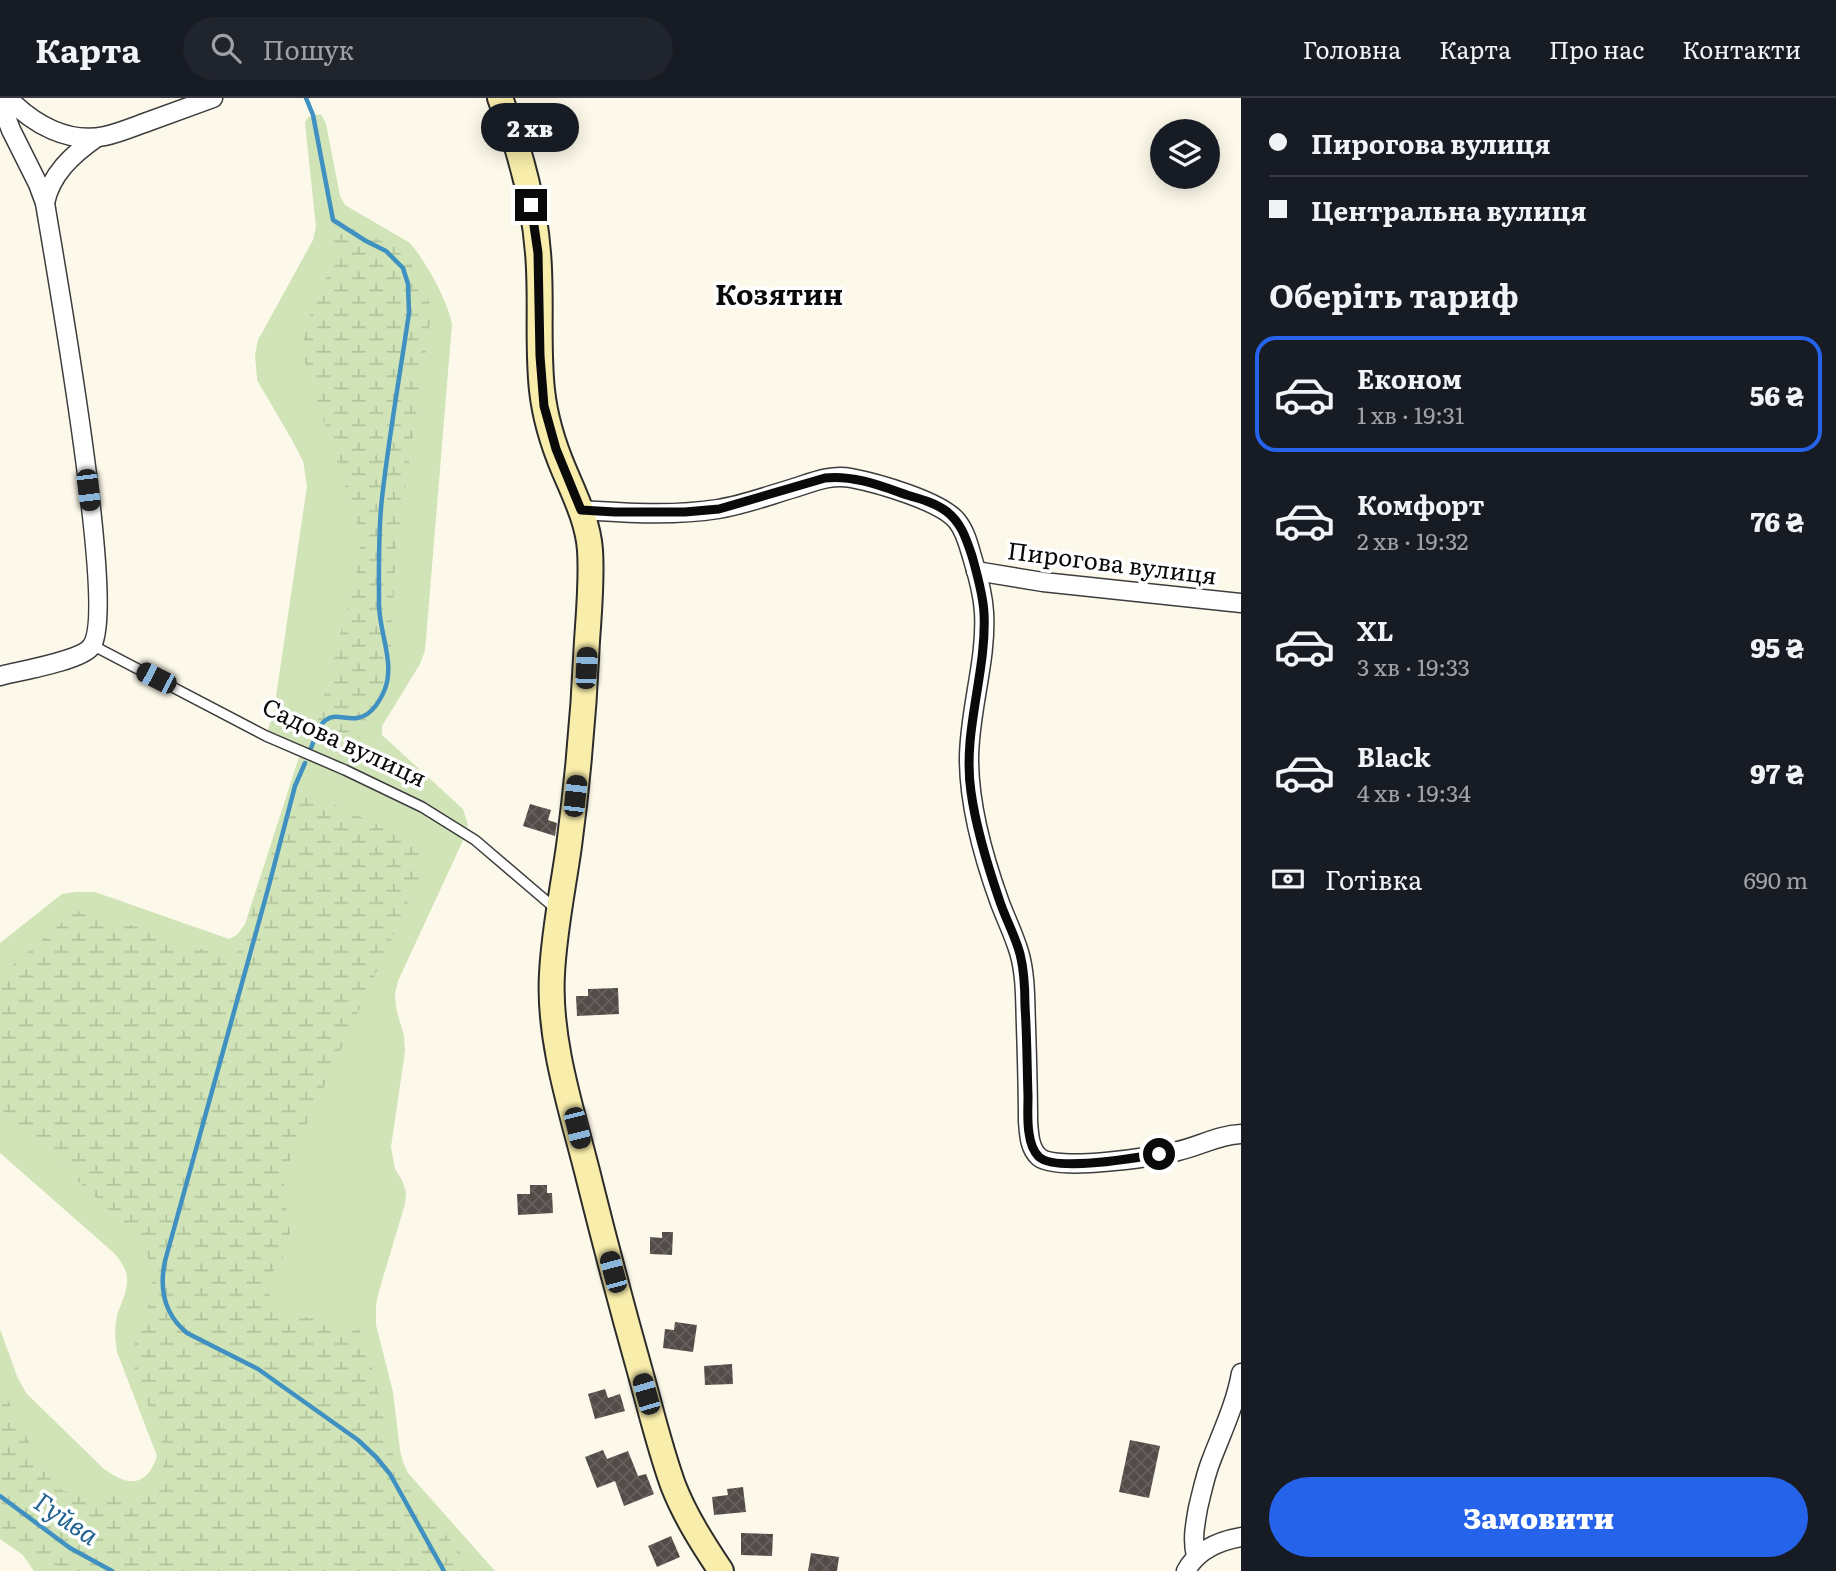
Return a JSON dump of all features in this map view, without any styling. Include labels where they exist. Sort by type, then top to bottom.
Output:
[{"type":"street","points":[[8,98],[19,110],[54,131],[73,137],[96,138],[214,98]]},
{"type":"street","points":[[500,98],[523,169],[537,237],[541,377],[546,418],[581,510],[591,554],[582,725],[570,844],[558,911],[551,979],[557,1045],[632,1345],[673,1485],[701,1541],[721,1571]]},
{"type":"street","points":[[0,101],[45,204],[79,413],[97,568],[98,616],[97,632],[88,650],[71,659],[0,676]]},
{"type":"street","points":[[45,204],[50,187],[60,170],[72,156],[96,138]]},
{"type":"street","name":"Пирогова вулиця","points":[[581,510],[685,512],[719,509],[825,478],[850,478],[937,505],[948,512],[965,534],[984,611],[980,666],[971,723],[971,790],[986,856],[1020,953],[1023,970],[1028,1121],[1034,1151],[1051,1163],[1090,1163],[1174,1152],[1217,1137],[1241,1134]]},
{"type":"street","name":"Пирогова вулиця","points":[[976,571],[1043,583],[1241,603]]},
{"type":"street","points":[[1191,1564],[1202,1489],[1238,1389],[1241,1373]]},
{"type":"street","points":[[1191,1564],[1221,1542],[1241,1537]]},
{"type":"lane","name":"Садова вулиця","points":[[92,645],[267,736],[422,807],[475,840],[558,911]]},
{"type":"green space","points":[[321,114],[326,124],[340,196],[345,205],[410,243],[435,281],[446,303],[452,324],[425,651],[420,664],[382,726],[382,735],[463,809],[468,825],[398,981],[395,994],[405,1051],[391,1147],[395,1169],[406,1192],[405,1204],[379,1291],[376,1325],[393,1392],[400,1450],[408,1473],[495,1571],[34,1571],[13,1541],[0,1533],[0,1329],[26,1393],[104,1469],[121,1479],[136,1481],[148,1474],[157,1456],[117,1352],[116,1322],[127,1282],[121,1262],[0,1153],[0,943],[62,894],[76,892],[95,892],[229,939],[237,935],[245,924],[301,751],[266,736],[274,710],[307,486],[303,461],[257,380],[255,354],[258,340],[313,240],[316,227],[305,123],[308,117]]},
{"type":"green space","points":[[333,220],[395,247],[402,253],[424,287],[431,315],[396,550],[389,684],[384,697],[351,750],[340,753],[323,748],[318,740],[317,725],[360,559],[360,537],[304,360],[303,348],[307,325],[331,264]]},
{"type":"green space","points":[[295,786],[416,843],[422,866],[418,881],[284,1174],[289,1246],[273,1271],[270,1303],[277,1312],[353,1325],[360,1331],[367,1347],[396,1466],[409,1489],[475,1571],[46,1571],[0,1539],[0,1385],[43,1469],[63,1491],[139,1492],[152,1486],[161,1474],[166,1454],[132,1361],[137,1327],[147,1311],[152,1294],[152,1273],[147,1253],[137,1236],[0,1108],[0,976],[72,914],[85,909],[227,958],[235,956]]},
{"type":"building","points":[[530,804],[551,810],[548,820],[557,823],[555,836],[523,826]]},
{"type":"building","points":[[618,988],[619,1014],[577,1016],[576,996],[588,996],[588,989]]},
{"type":"building","points":[[530,1185],[547,1185],[547,1193],[552,1193],[553,1213],[518,1215],[517,1194],[530,1194]]},
{"type":"building","points":[[662,1232],[673,1232],[672,1255],[650,1254],[650,1237],[662,1238]]},
{"type":"building","points":[[675,1322],[697,1325],[693,1352],[663,1348],[665,1329],[674,1330]]},
{"type":"building","points":[[732,1364],[733,1384],[705,1385],[704,1366]]},
{"type":"building","points":[[605,1389],[608,1398],[620,1394],[625,1411],[595,1419],[588,1394]]},
{"type":"building","points":[[1130,1440],[1160,1446],[1149,1498],[1119,1492]]},
{"type":"building","points":[[603,1450],[607,1459],[628,1451],[638,1476],[646,1474],[654,1494],[624,1506],[615,1481],[597,1488],[585,1457]]},
{"type":"building","points":[[743,1487],[746,1512],[714,1515],[712,1497],[728,1495],[727,1489]]},
{"type":"building","points":[[741,1533],[773,1534],[772,1556],[741,1555]]},
{"type":"building","points":[[671,1536],[680,1557],[657,1567],[648,1546]]},
{"type":"building","points":[[811,1553],[839,1557],[837,1571],[808,1571]]},
{"type":"waterway","points":[[306,98],[313,115],[333,220],[386,251],[403,268],[408,284],[409,313],[380,524],[379,604],[388,679],[371,711],[362,717],[333,717],[326,720],[318,729],[311,748]]},
{"type":"waterway","points":[[305,763],[295,786],[165,1261],[163,1291],[173,1318],[187,1333],[258,1369],[358,1440],[376,1457],[390,1474],[444,1571]]},
{"type":"waterway","name":"Гуйва","points":[[0,1496],[70,1548],[112,1571]]},
{"type":"district","name":"Козятин","points":[[779,295]]},
{"type":"route","points":[[531,205],[538,253],[544,406],[556,449],[581,510],[685,512],[719,509],[838,476],[885,487],[937,505],[957,521],[965,534],[984,611],[984,634],[971,723],[971,790],[986,856],[1020,953],[1023,970],[1031,1142],[1039,1157],[1051,1163],[1090,1163],[1159,1154]]}]
